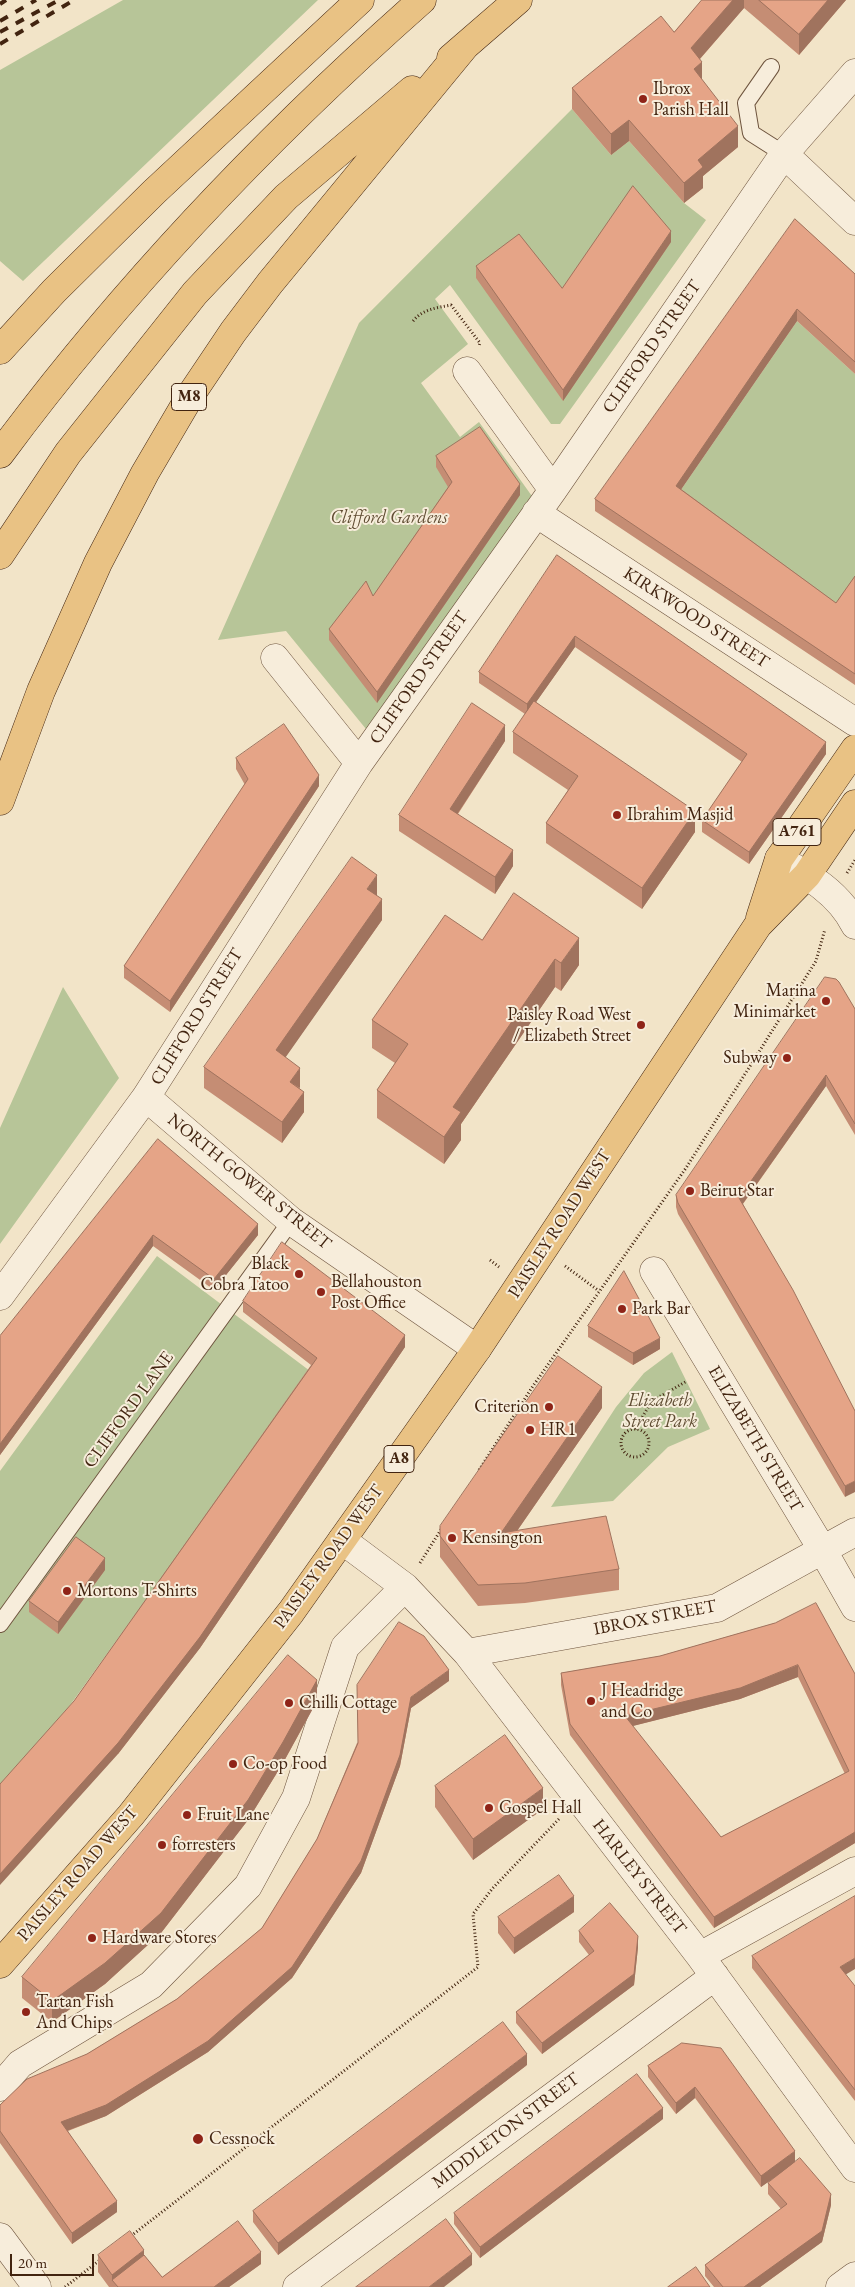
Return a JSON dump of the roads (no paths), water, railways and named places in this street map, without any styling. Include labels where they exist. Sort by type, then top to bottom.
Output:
[{"type":"main road","points":[[0,350],[54,292],[154,192],[360,0]]},
{"type":"main road","points":[[0,454],[106,318],[158,261],[301,110],[422,0]]},
{"type":"main road","name":"M8","points":[[0,555],[68,453],[195,293],[286,197],[518,0]]},
{"type":"main road","name":"M8","points":[[0,801],[41,691],[98,563],[145,473],[192,393],[233,332],[270,283],[465,46]]},
{"type":"main road","name":"PAISLEY ROAD WEST","points":[[758,925],[779,859],[855,749]]},
{"type":"main road","name":"PAISLEY ROAD WEST","points":[[0,1964],[159,1780],[291,1612],[477,1349],[758,925],[807,875],[855,804]]},
{"type":"street","name":"CLIFFORD STREET","points":[[0,1296],[146,1097],[359,763],[553,490],[784,154],[855,73]]},
{"type":"street","points":[[784,154],[855,221]]},
{"type":"street","points":[[467,371],[553,490]]},
{"type":"street","name":"KIRKWOOD STREET","points":[[536,513],[855,722]]},
{"type":"street","points":[[275,658],[359,763]]},
{"type":"street","points":[[779,859],[807,875],[834,896],[848,911],[855,925]]},
{"type":"street","name":"NORTH GOWER STREET","points":[[146,1097],[291,1220],[477,1349]]},
{"type":"street","name":"ELIZABETH STREET","points":[[654,1272],[822,1549],[855,1607]]},
{"type":"street","name":"IBROX STREET","points":[[467,1653],[717,1608],[855,1532]]},
{"type":"street","name":"HARLEY STREET","points":[[342,1540],[405,1587],[467,1653],[707,1966],[855,2168]]},
{"type":"street","points":[[0,2087],[20,2064],[152,1985],[248,1886],[296,1798],[345,1647],[405,1587]]},
{"type":"street","name":"MIDDLETON STREET","points":[[297,2287],[707,1966],[855,1871]]},
{"type":"street","points":[[0,2237],[37,2287]]},
{"type":"street","points":[[840,2287],[855,2276]]},
{"type":"lane","points":[[771,67],[746,103],[751,133],[784,154]]},
{"type":"lane","name":"CLIFFORD LANE","points":[[0,1624],[291,1220]]},
{"type":"railway","points":[[0,4],[6,0]]},
{"type":"railway","points":[[0,21],[36,0]]},
{"type":"railway","points":[[0,32],[59,0]]},
{"type":"railway","points":[[0,44],[74,0]]},
{"type":"place","name":"Ibrox Parish Hall","points":[[643,99]]},
{"type":"place","name":"Ibrahim Masjid","points":[[617,815]]},
{"type":"place","name":"Marina Minimarket","points":[[826,1001]]},
{"type":"place","name":"Paisley Road West / Elizabeth Street","points":[[641,1025]]},
{"type":"place","name":"Subway","points":[[787,1058]]},
{"type":"place","name":"Beirut Star","points":[[690,1191]]},
{"type":"place","name":"Black Cobra Tatoo","points":[[299,1274]]},
{"type":"place","name":"Bellahouston Post Office","points":[[321,1292]]},
{"type":"place","name":"Park Bar","points":[[622,1309]]},
{"type":"place","name":"Criterion","points":[[549,1407]]},
{"type":"place","name":"HR1","points":[[530,1430]]},
{"type":"place","name":"Kensington","points":[[452,1538]]},
{"type":"place","name":"Mortons T-Shirts","points":[[67,1591]]},
{"type":"place","name":"J Headridge and Co","points":[[591,1701]]},
{"type":"place","name":"Chilli Cottage","points":[[289,1703]]},
{"type":"place","name":"Co-op Food","points":[[233,1764]]},
{"type":"place","name":"Gospel Hall","points":[[489,1808]]},
{"type":"place","name":"Fruit Lane","points":[[187,1815]]},
{"type":"place","name":"forresters","points":[[162,1845]]},
{"type":"place","name":"Hardware Stores","points":[[92,1938]]},
{"type":"place","name":"Tartan Fish And Chips","points":[[26,2012]]},
{"type":"place","name":"Cessnock","points":[[198,2139]]},
{"type":"park label","name":"Clifford Gardens","points":[[389,518]]},
{"type":"park label","name":"Elizabeth Street Park","points":[[660,1411]]}]
